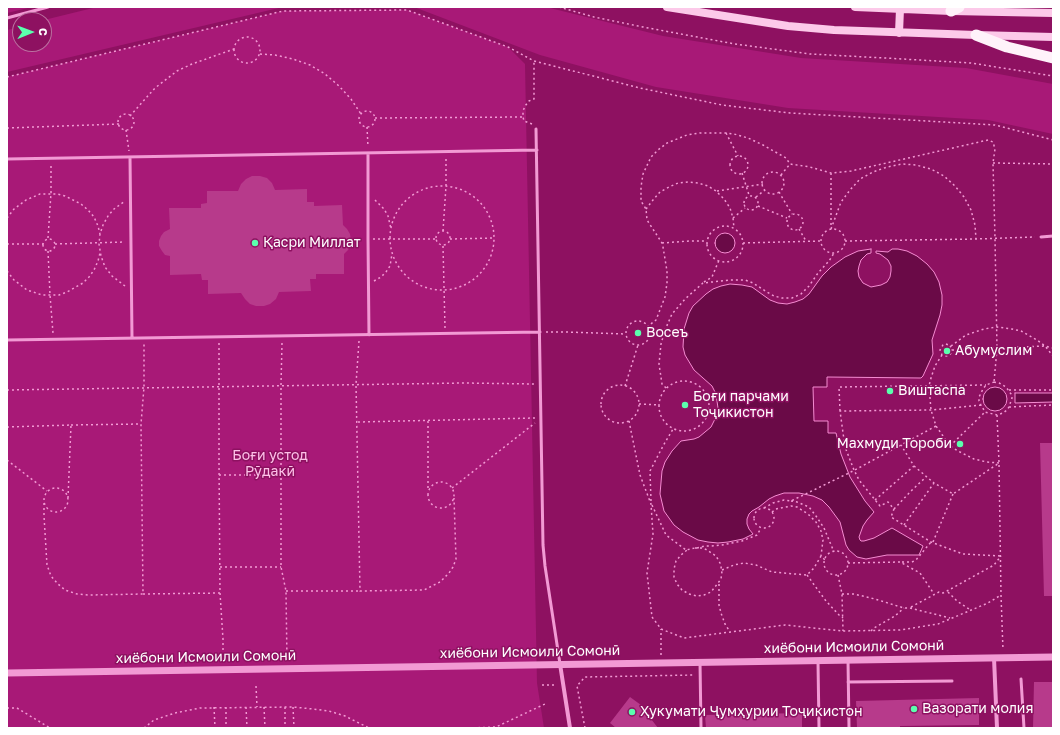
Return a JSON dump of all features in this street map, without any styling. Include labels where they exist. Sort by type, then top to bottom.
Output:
[{"type":"highway","points":[[976,35],[1007,47],[1053,58]]},
{"type":"main road","points":[[667,7],[788,26],[834,30],[1053,37]]},
{"type":"main road","points":[[855,7],[1053,13]]},
{"type":"main road","points":[[899,33],[900,8]]},
{"type":"street","name":"хиёбони Исмоили Сомонӣ","points":[[7,673],[1053,657]]},
{"type":"street","points":[[994,658],[997,728]]},
{"type":"street","points":[[560,664],[570,728]]},
{"type":"lane","points":[[7,18],[48,7]]},
{"type":"lane","points":[[536,129],[544,555],[560,664]]},
{"type":"lane","points":[[7,159],[537,150]]},
{"type":"lane","points":[[368,153],[367,193],[369,335]]},
{"type":"lane","points":[[130,157],[132,338]]},
{"type":"lane","points":[[1040,237],[1053,236]]},
{"type":"lane","points":[[7,340],[540,332]]},
{"type":"lane","points":[[818,660],[819,728]]},
{"type":"lane","points":[[848,660],[849,728]]},
{"type":"lane","points":[[700,662],[701,728]]},
{"type":"lane","points":[[1022,679],[1024,728]]},
{"type":"lane","points":[[848,682],[952,681]]},
{"type":"path","points":[[559,7],[601,19],[750,46],[810,54],[971,63],[1053,76]]},
{"type":"path","points":[[7,77],[283,11],[407,10],[508,47],[534,61],[640,88],[722,105],[790,114],[995,125],[1053,140]]},
{"type":"path","points":[[249,37],[258,43],[260,54],[252,62],[242,62],[237,59],[234,54],[235,44],[239,39],[249,37]]},
{"type":"path","points":[[130,116],[155,88],[177,71],[234,49]]},
{"type":"path","points":[[260,54],[275,55],[310,65],[325,74],[347,95],[361,114],[362,125],[367,126],[373,124],[375,118]]},
{"type":"path","points":[[534,61],[534,99],[529,101],[525,106],[523,117],[524,121],[533,125],[536,129]]},
{"type":"path","points":[[361,114],[364,112],[370,112],[375,118]]},
{"type":"path","points":[[124,115],[130,116],[133,120],[133,126],[129,130],[121,128],[119,124],[120,118],[124,115]]},
{"type":"path","points":[[375,118],[523,117]]},
{"type":"path","points":[[7,128],[119,124]]},
{"type":"path","points":[[367,126],[368,153]]},
{"type":"path","points":[[126,130],[130,157]]},
{"type":"path","points":[[648,327],[656,320],[665,297],[667,271],[662,243],[647,220],[646,209],[641,201],[641,187],[643,174],[651,157],[671,141],[687,135],[700,133],[734,134],[748,138],[763,145],[786,158],[790,164],[810,167],[831,173],[852,171],[988,140],[993,142],[995,148],[992,163],[997,327],[994,382]]},
{"type":"path","points":[[726,133],[738,156],[743,157],[747,161],[748,164],[746,170],[742,173],[735,173],[731,168],[731,162],[738,156]]},
{"type":"path","points":[[443,231],[446,186],[446,152]]},
{"type":"path","points":[[50,158],[51,193],[48,238],[44,240],[43,244],[44,249],[48,251],[54,339]]},
{"type":"path","points":[[992,163],[1053,164]]},
{"type":"path","points":[[781,175],[790,164]]},
{"type":"path","points":[[831,229],[841,202],[860,179],[873,172],[902,164],[916,165],[931,169],[944,176],[955,186],[964,197],[971,210],[975,225],[976,239]]},
{"type":"path","points":[[770,172],[781,175],[784,180],[783,187],[779,192],[772,193],[765,190],[763,184],[764,177],[770,172]]},
{"type":"path","points":[[742,173],[749,195]]},
{"type":"path","points":[[831,173],[831,229]]},
{"type":"path","points":[[646,209],[660,192],[669,187],[678,183],[698,183],[708,186],[724,199],[730,208],[734,228]]},
{"type":"path","points":[[716,191],[763,184]]},
{"type":"path","points":[[367,193],[379,203],[388,216],[393,252],[399,266],[415,282],[429,288],[444,290],[464,286],[480,274],[485,268],[492,254],[494,238],[492,222],[488,214],[479,201],[466,192],[446,186],[426,189],[412,196],[396,215],[391,230]]},
{"type":"path","points":[[756,197],[765,190]]},
{"type":"path","points":[[779,192],[792,215]]},
{"type":"path","points":[[7,218],[14,209],[26,200],[40,194],[51,193],[74,199],[81,204],[94,217],[100,234]]},
{"type":"path","points":[[745,208],[743,201],[745,197],[752,195],[756,197]]},
{"type":"path","points":[[131,197],[114,209],[108,216],[100,234],[99,244],[100,253],[105,267],[121,284],[132,289]]},
{"type":"path","points":[[745,208],[752,210],[757,206],[758,201],[756,197]]},
{"type":"path","points":[[757,206],[787,218]]},
{"type":"path","points":[[733,218],[745,208]]},
{"type":"path","points":[[787,218],[797,214],[802,218],[802,224],[799,229]]},
{"type":"path","points":[[787,218],[788,227],[793,230],[799,229]]},
{"type":"path","points":[[720,226],[727,226],[734,228],[740,235],[743,243],[738,256],[732,260],[726,261],[719,260],[710,253],[707,247],[707,241],[714,229],[720,226]]},
{"type":"path","points":[[799,229],[806,241]]},
{"type":"path","points":[[831,229],[839,230],[845,237],[845,245],[838,252],[834,253],[830,253],[823,248],[821,241],[823,234],[831,229]]},
{"type":"path","points":[[435,239],[437,233],[443,231],[449,234],[450,239],[448,244],[443,246]]},
{"type":"path","points":[[845,241],[1040,237]]},
{"type":"path","points":[[48,238],[53,240],[55,244]]},
{"type":"path","points":[[450,239],[494,238]]},
{"type":"path","points":[[368,239],[435,239]]},
{"type":"path","points":[[435,239],[438,244],[443,246]]},
{"type":"path","points":[[662,243],[707,241]]},
{"type":"path","points":[[743,243],[821,241]]},
{"type":"path","points":[[55,244],[131,242]]},
{"type":"path","points":[[7,244],[43,244]]},
{"type":"path","points":[[48,251],[53,249],[55,244]]},
{"type":"path","points":[[443,246],[445,334]]},
{"type":"path","points":[[368,283],[375,281],[386,272],[390,266],[393,252]]},
{"type":"path","points":[[7,271],[14,280],[27,290],[34,293],[59,295],[76,289],[83,284],[94,270],[100,253]]},
{"type":"path","points":[[703,283],[745,280],[753,283],[774,296],[792,298],[801,294],[809,286],[818,273],[830,261],[834,253]]},
{"type":"path","points":[[666,388],[662,384],[659,364],[661,344],[665,330],[672,314],[685,299],[712,277],[719,260]]},
{"type":"path","points":[[640,322],[648,327],[649,336],[647,341],[643,344],[638,345],[630,342],[627,339],[626,334],[632,323],[640,322]]},
{"type":"path","points":[[1053,348],[1045,346],[947,350],[966,335],[975,331],[997,327],[1021,331],[1029,335],[1045,346],[1053,356]]},
{"type":"path","points":[[540,332],[626,334]]},
{"type":"path","points":[[360,335],[356,384],[358,422],[360,591]]},
{"type":"path","points":[[282,336],[282,567],[286,591],[287,669]]},
{"type":"path","points":[[219,337],[220,593],[223,669]]},
{"type":"path","points":[[143,594],[141,424],[144,387],[144,338]]},
{"type":"path","points":[[951,346],[948,344],[943,345],[940,350],[942,355],[935,366],[931,378],[930,410],[936,426],[950,446],[974,459],[999,463]]},
{"type":"path","points":[[625,386],[638,345]]},
{"type":"path","points":[[942,355],[948,356],[952,353],[952,350]]},
{"type":"path","points":[[683,380],[691,381],[699,385],[709,400],[709,409],[706,418],[694,429],[685,431],[676,430],[668,426],[659,412],[659,405],[661,394],[666,388],[674,382],[683,380]]},
{"type":"path","points":[[994,382],[1003,384],[1009,390],[1012,398],[1009,407],[1003,413],[997,415],[985,412],[979,401],[980,392],[986,386],[994,382]]},
{"type":"path","points":[[7,390],[356,384],[540,384]]},
{"type":"path","points":[[617,386],[625,386],[632,390],[636,394],[639,404],[637,414],[629,421],[624,423],[613,422],[608,419],[602,410],[602,400],[604,394],[612,387],[617,386]]},
{"type":"path","points":[[894,509],[888,502],[880,506],[859,480],[853,470],[845,447],[840,411],[839,387],[986,386]]},
{"type":"path","points":[[1009,390],[1053,390]]},
{"type":"path","points":[[639,404],[659,405]]},
{"type":"path","points":[[840,411],[930,410],[981,405]]},
{"type":"path","points":[[1009,407],[1053,405]]},
{"type":"path","points":[[950,446],[985,412]]},
{"type":"path","points":[[997,415],[1003,658]]},
{"type":"path","points":[[358,422],[541,418]]},
{"type":"path","points":[[452,488],[541,418]]},
{"type":"path","points":[[428,421],[428,497],[430,503],[435,507],[447,507],[452,503],[454,498]]},
{"type":"path","points":[[629,421],[640,475],[651,504],[666,535],[686,550]]},
{"type":"path","points":[[7,427],[141,424]]},
{"type":"path","points":[[44,503],[51,512],[56,513],[61,512],[66,508],[68,503],[71,426]]},
{"type":"path","points":[[792,500],[936,426]]},
{"type":"path","points":[[674,429],[663,446],[650,472],[653,534],[647,573],[652,617],[661,629],[684,638],[785,625],[843,631],[900,630],[938,624],[988,603],[1001,595]]},
{"type":"path","points":[[901,445],[914,466],[934,483],[953,494]]},
{"type":"path","points":[[7,460],[48,492]]},
{"type":"path","points":[[848,563],[912,562],[916,560],[932,542],[953,494],[999,463]]},
{"type":"path","points":[[875,500],[914,466]]},
{"type":"path","points":[[219,475],[281,476]]},
{"type":"path","points":[[926,477],[894,509],[891,517],[932,542],[963,554],[1001,556]]},
{"type":"path","points":[[286,591],[424,590],[440,582],[453,567],[456,559],[454,492],[448,483],[442,482],[431,486],[428,491]]},
{"type":"path","points":[[904,525],[934,483]]},
{"type":"path","points":[[68,498],[67,494],[60,488],[51,489],[44,499],[47,565],[52,576],[65,590],[90,596],[220,593]]},
{"type":"path","points":[[764,508],[770,510],[775,518],[773,524],[768,528],[760,528],[755,524],[754,517],[757,510],[773,503],[784,500],[792,500],[809,508],[824,528],[834,552]]},
{"type":"path","points":[[722,571],[734,565],[744,563],[756,565],[772,572],[807,575],[814,568],[821,556],[823,540],[821,531],[816,522],[808,514],[791,506],[776,509],[772,512]]},
{"type":"path","points":[[695,548],[703,548],[716,556],[722,571],[721,579],[712,592],[697,596],[682,590],[674,577],[676,561],[681,555],[686,550],[695,548],[705,546],[722,545],[742,541],[757,535],[760,528]]},
{"type":"path","points":[[841,552],[846,557],[848,567],[844,573],[834,575],[825,568],[825,560],[830,553],[841,552]]},
{"type":"path","points":[[821,556],[825,560]]},
{"type":"path","points":[[910,608],[934,594],[947,591],[994,565],[1001,556]]},
{"type":"path","points":[[900,562],[920,573],[934,594]]},
{"type":"path","points":[[220,567],[282,567]]},
{"type":"path","points":[[807,575],[826,602],[844,618]]},
{"type":"path","points":[[838,575],[842,594],[844,618],[843,631]]},
{"type":"path","points":[[718,583],[721,613],[730,632]]},
{"type":"path","points":[[947,591],[957,601],[969,609]]},
{"type":"path","points":[[842,594],[854,594],[904,608],[910,608],[951,618]]},
{"type":"path","points":[[870,631],[895,616],[904,608]]},
{"type":"path","points":[[661,629],[661,663]]},
{"type":"path","points":[[585,728],[577,686],[585,677],[700,675]]},
{"type":"path","points":[[256,686],[257,707]]},
{"type":"path","points":[[468,728],[496,727],[544,704]]},
{"type":"path","points":[[214,707],[214,728]]},
{"type":"path","points":[[226,707],[226,728]]},
{"type":"path","points":[[246,707],[246,728]]},
{"type":"path","points":[[264,707],[265,728]]},
{"type":"path","points":[[284,707],[285,728]]},
{"type":"path","points":[[293,707],[294,728]]},
{"type":"path","points":[[144,728],[154,720],[175,713],[200,708],[293,707],[329,711],[344,716],[369,728]]},
{"type":"path","points":[[7,708],[17,708],[50,728]]},
{"type":"green space","points":[[7,7],[32,7],[7,13]]},
{"type":"green space","points":[[97,7],[283,7],[7,72],[7,30],[12,29],[12,52],[52,52],[52,18]]},
{"type":"green space","points":[[414,7],[546,7],[663,36],[801,58],[966,68],[1053,84],[1053,134],[988,120],[788,108],[656,87],[540,55]]},
{"type":"green space","name":"Боғи устод Рӯдакӣ","points":[[407,10],[508,47],[525,64],[537,683],[544,728],[7,728],[7,77],[283,11]]},
{"type":"shaded area","points":[[725,233],[732,236],[735,243],[732,250],[725,253],[718,250],[715,243],[718,236]]},
{"type":"shaded area","points":[[871,249],[871,253],[867,254],[861,260],[858,271],[859,277],[863,283],[871,287],[887,282],[891,271],[891,266],[888,260],[876,253],[876,251],[888,252],[892,249],[898,249],[907,251],[917,256],[934,272],[939,282],[942,295],[942,305],[932,340],[933,354],[921,378],[827,377],[827,387],[813,387],[814,421],[828,421],[828,433],[836,433],[841,454],[850,477],[865,501],[874,512],[863,526],[859,537],[860,540],[864,541],[874,538],[892,528],[923,546],[919,555],[887,555],[866,559],[857,557],[846,545],[840,522],[829,507],[822,500],[813,496],[799,493],[784,493],[775,496],[752,511],[747,519],[747,524],[753,534],[743,539],[718,543],[708,542],[698,540],[683,532],[674,525],[664,511],[660,494],[662,471],[665,462],[681,441],[699,437],[711,427],[717,415],[718,408],[716,394],[712,386],[694,370],[685,355],[683,347],[684,329],[693,306],[713,289],[730,284],[752,287],[770,300],[778,303],[787,304],[795,302],[803,299],[809,294],[822,276],[831,267],[845,257],[858,251]]},
{"type":"shaded area","points":[[990,387],[1000,387],[1007,394],[1007,404],[1000,411],[990,411],[983,404],[983,394]]},
{"type":"shaded area","points":[[1015,393],[1053,393],[1053,402],[1015,403]]},
{"type":"building","name":"Қасри Миллат","points":[[252,176],[267,178],[272,183],[275,190],[307,189],[307,202],[314,202],[314,206],[342,205],[343,225],[350,234],[351,240],[348,250],[344,254],[344,274],[316,274],[316,279],[310,279],[311,291],[279,292],[276,299],[270,304],[264,306],[250,304],[241,293],[208,294],[208,280],[202,280],[201,274],[170,275],[170,256],[165,255],[159,246],[161,236],[164,232],[170,229],[169,208],[201,208],[201,204],[207,203],[207,191],[238,191],[241,184]]},
{"type":"building","points":[[1040,443],[1053,443],[1053,596],[1044,596]]},
{"type":"building","points":[[1034,682],[1053,682],[1053,728],[1033,728]]},
{"type":"building","name":"Ҳукумати Ҷумҳурии Тоҷикистон","points":[[630,697],[641,705],[640,707],[658,728],[616,728],[610,723]]},
{"type":"building","points":[[979,698],[979,725],[857,728],[856,701]]},
{"type":"building","points":[[802,713],[802,728],[706,728],[705,715]]},
{"type":"place","name":"Қасри Миллат","points":[[255,243]]},
{"type":"place","name":"Восеъ","points":[[638,333]]},
{"type":"place","name":"Абумуслим","points":[[947,351]]},
{"type":"place","name":"Виштаспа","points":[[890,391]]},
{"type":"place","name":"Боғи парчами Тоҷикистон","points":[[685,405]]},
{"type":"place","name":"Махмуди Тороби","points":[[960,444]]},
{"type":"place","name":"Вазорати молия","points":[[914,709]]},
{"type":"place","name":"Ҳукумати Ҷумҳурии Тоҷикистон","points":[[632,712]]}]
